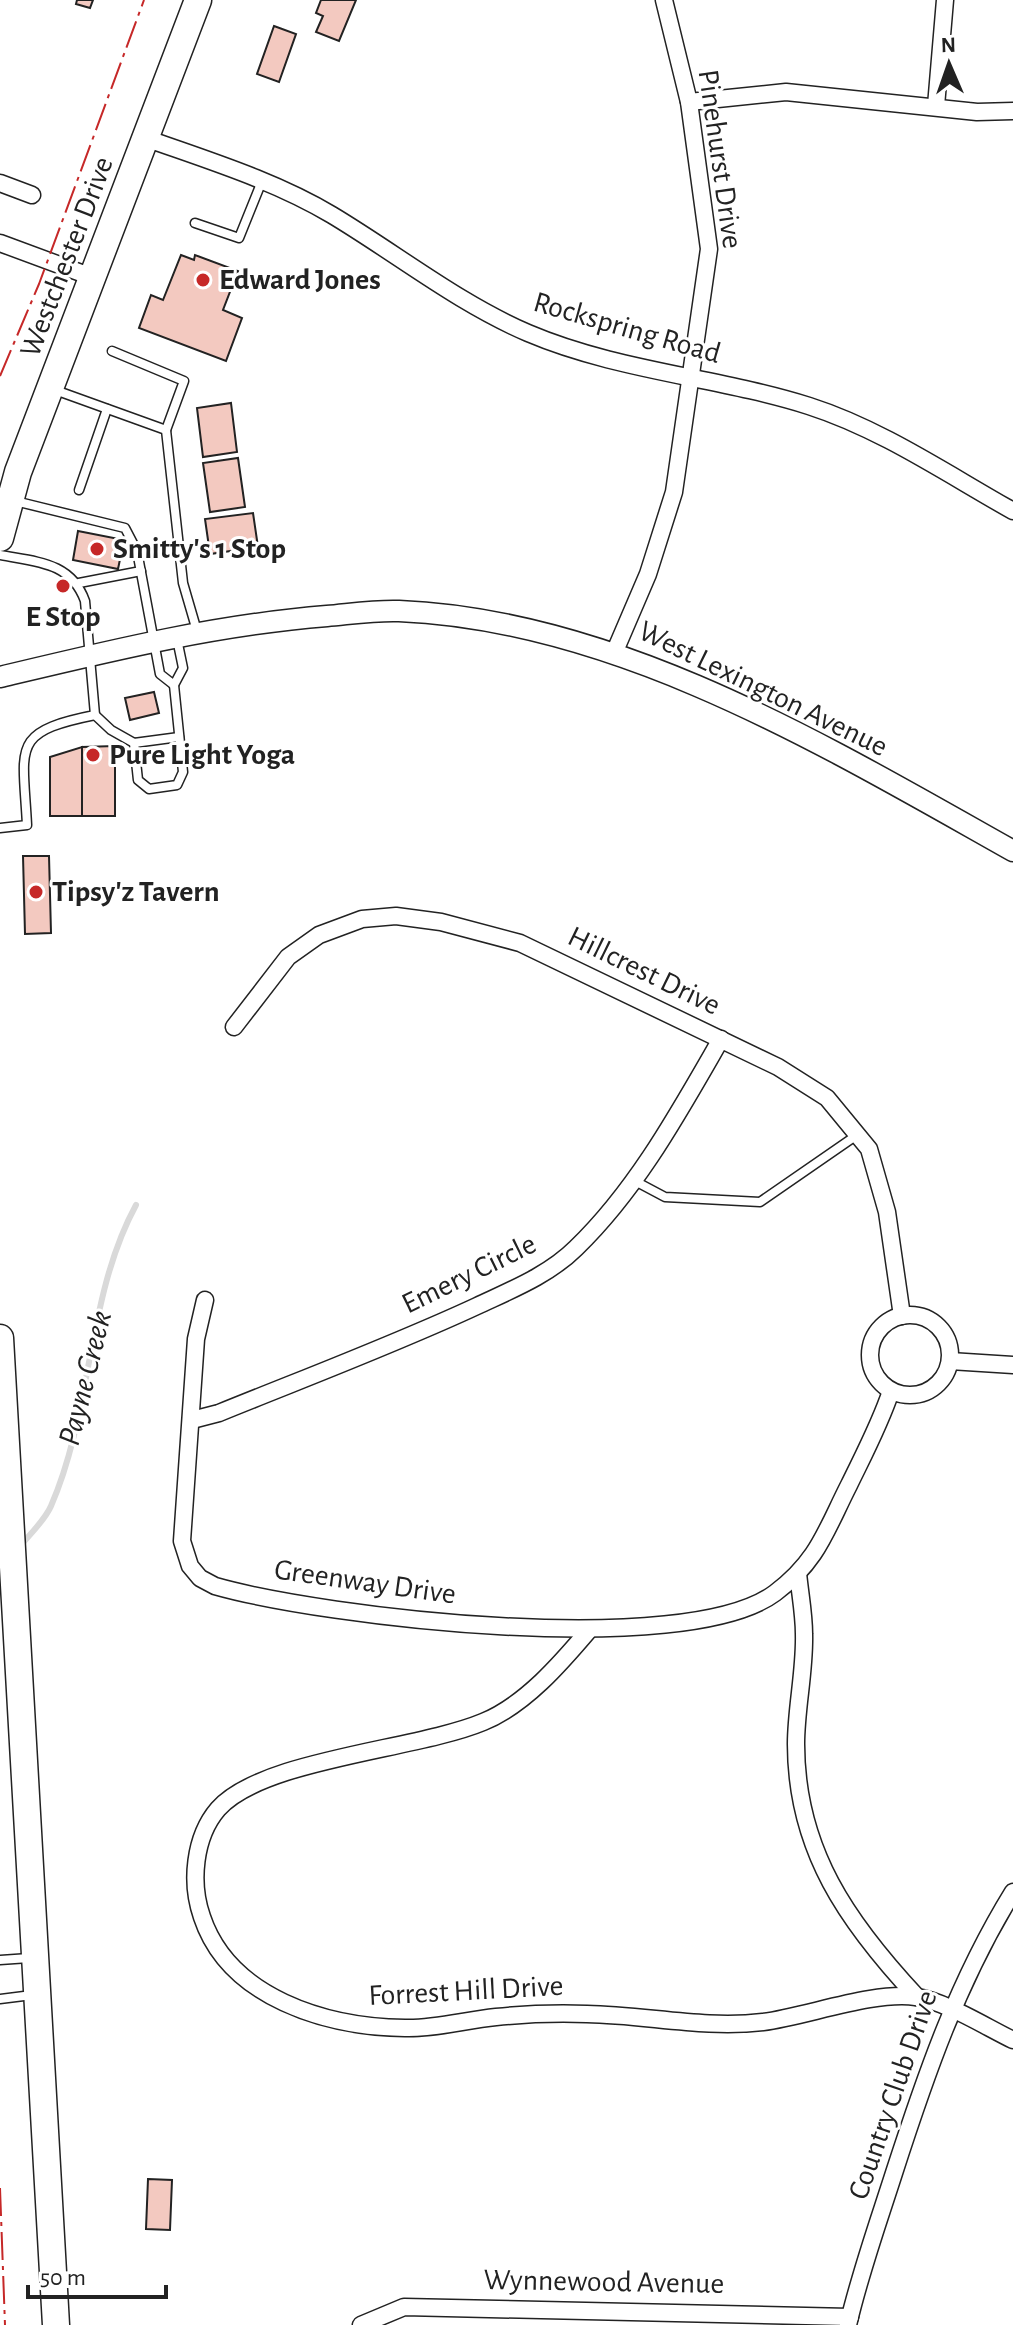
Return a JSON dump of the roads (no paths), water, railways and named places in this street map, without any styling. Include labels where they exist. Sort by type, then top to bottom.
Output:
[{"type":"main road","name":"Westchester Drive","points":[[0,538],[11,499],[9,469],[51,389],[198,0]]},
{"type":"main road","points":[[0,1338],[6,1590],[34,1958],[56,2325]]},
{"type":"street","name":"Pinehurst Drive","points":[[615,651],[648,574],[674,492],[709,249],[689,102],[664,0]]},
{"type":"street","points":[[936,106],[945,0]]},
{"type":"street","points":[[689,102],[786,92],[977,112],[1013,111]]},
{"type":"street","name":"Rockspring Road","points":[[148,139],[263,181],[329,214],[489,315],[531,334],[618,361],[810,406],[857,425],[1013,511]]},
{"type":"street","points":[[0,183],[32,195]]},
{"type":"street","points":[[0,243],[92,277]]},
{"type":"street","name":"West Lexington Avenue","points":[[0,677],[197,631],[398,610],[515,624],[615,651],[735,703],[1013,851]]},
{"type":"street","name":"Hillcrest Drive","points":[[234,1027],[288,957],[319,935],[362,919],[396,916],[441,922],[520,943],[778,1067],[827,1098],[869,1149],[887,1212],[902,1316]]},
{"type":"street","name":"Emery Circle","points":[[192,1420],[219,1413],[533,1280],[575,1250],[633,1180],[677,1115],[721,1039]]},
{"type":"street","name":"Greenway Drive","points":[[205,1300],[196,1339],[182,1541],[190,1566],[200,1578],[215,1586],[323,1606],[459,1623],[589,1630],[662,1625],[744,1609],[773,1595],[798,1573],[826,1538],[891,1391]]},
{"type":"street","points":[[902,1316],[927,1319],[938,1326],[946,1336],[950,1361],[939,1384],[929,1391],[903,1395],[891,1391],[872,1371],[869,1357],[878,1331],[902,1316]]},
{"type":"street","points":[[950,1361],[1013,1365]]},
{"type":"street","points":[[798,1573],[804,1635],[796,1744],[806,1822],[827,1880],[848,1914],[917,1997]]},
{"type":"street","name":"Forrest Hill Drive","points":[[589,1630],[522,1697],[487,1721],[445,1735],[275,1775],[247,1785],[217,1811],[198,1855],[195,1884],[207,1932],[233,1970],[268,1995],[299,2009],[357,2024],[404,2028],[496,2017],[588,2014],[733,2025],[889,1998],[917,1997],[1013,2040]]},
{"type":"street","name":"Country Club Drive","points":[[849,2321],[950,2010],[985,1938],[1013,1892]]},
{"type":"street","name":"Wynnewood Avenue","points":[[361,2325],[404,2307],[849,2321]]},
{"type":"lane","points":[[195,223],[239,238],[263,181]]},
{"type":"lane","points":[[112,351],[184,381],[166,430],[183,583],[197,631]]},
{"type":"lane","points":[[51,389],[166,430]]},
{"type":"lane","points":[[79,490],[107,409]]},
{"type":"lane","points":[[11,499],[125,528],[133,537],[160,674],[174,685]]},
{"type":"lane","points":[[0,555],[40,563],[68,573],[79,583],[85,601],[95,715],[111,730],[134,743],[179,737]]},
{"type":"lane","points":[[79,583],[141,571]]},
{"type":"lane","points":[[134,743],[138,780],[149,789],[177,785],[183,772],[174,685],[183,668],[176,636]]},
{"type":"lane","points":[[0,828],[27,825],[24,766],[26,748],[36,731],[56,722],[95,715]]},
{"type":"lane","points":[[633,1180],[665,1197],[760,1202],[857,1135]]},
{"type":"lane","points":[[0,1960],[34,1958]]},
{"type":"lane","points":[[0,1999],[36,1995]]},
{"type":"waterway","name":"Payne Creek","points":[[21,1545],[48,1511],[65,1469],[108,1277],[136,1205]]},
{"type":"place","name":"Edward Jones","points":[[203,280]]},
{"type":"place","name":"Smitty's 1 Stop","points":[[97,549]]},
{"type":"place","name":"E Stop","points":[[63,586]]},
{"type":"place","name":"Pure Light Yoga","points":[[93,755]]},
{"type":"place","name":"Tipsy'z Tavern","points":[[36,892]]}]
